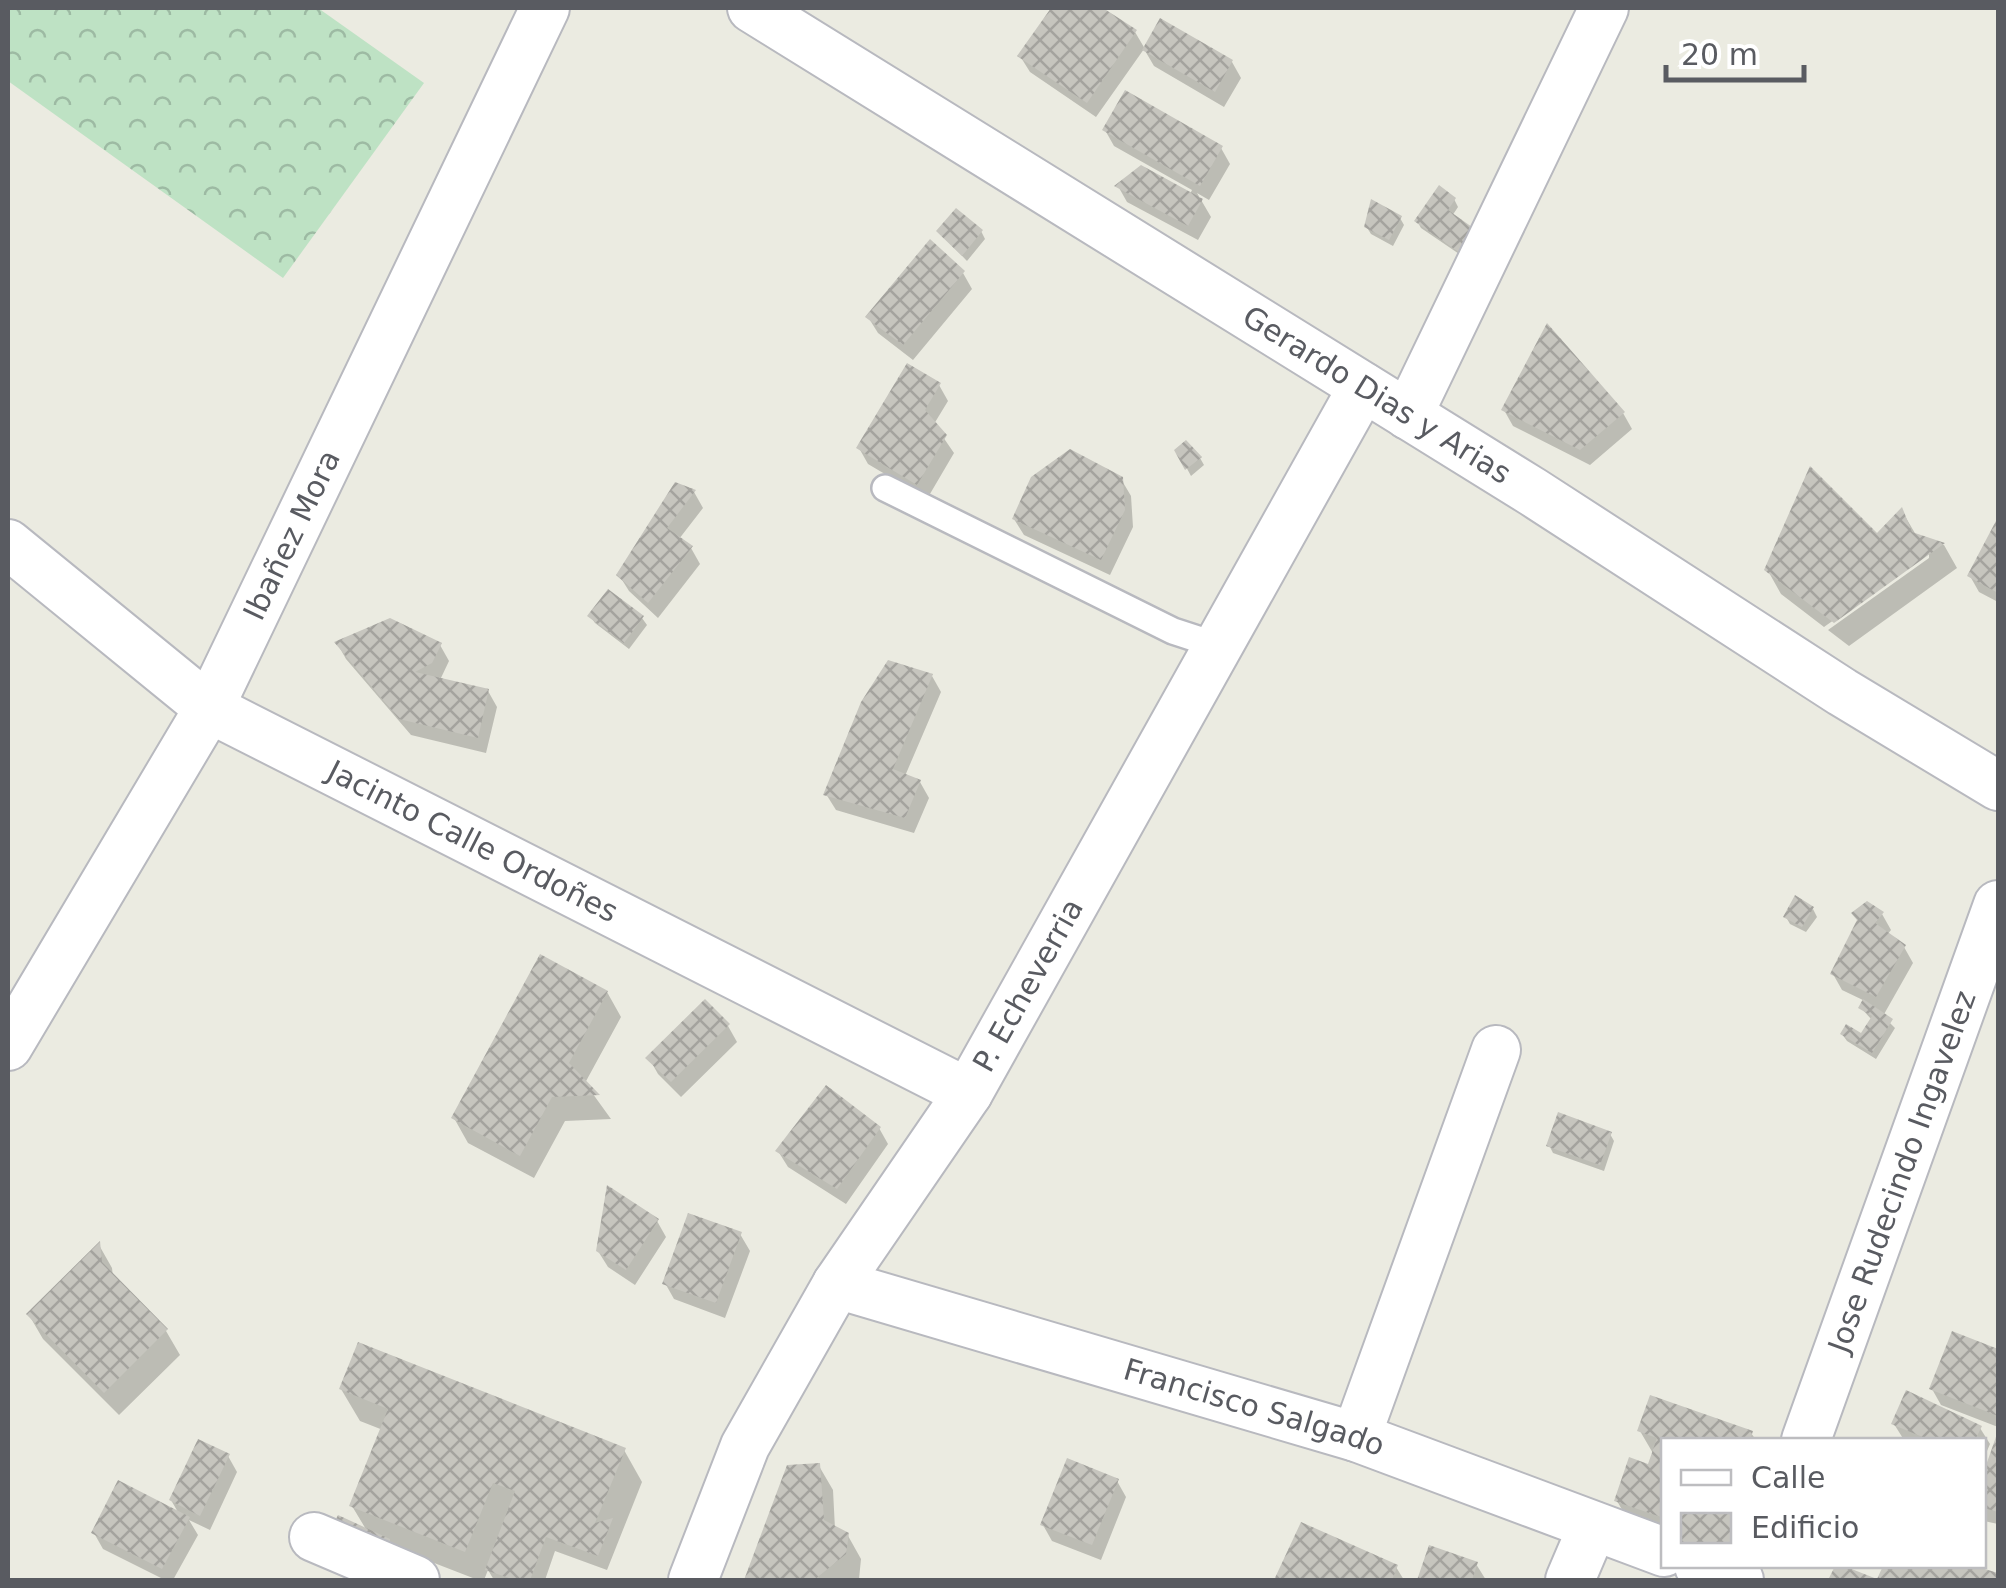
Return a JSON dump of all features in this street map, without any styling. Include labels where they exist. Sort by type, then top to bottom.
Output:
[{"type":"street","name":"Ibañez Mora","points":[[8,1046],[209,708],[545,8]]},
{"type":"street","name":"Gerardo Dias y Arias","points":[[752,8],[1408,414],[1842,692],[1998,786]]},
{"type":"street","points":[[1408,414],[1604,8]]},
{"type":"street","name":"P. Echeverria","points":[[693,1580],[745,1446],[836,1284],[968,1093],[1363,388]]},
{"type":"street","name":"Jacinto Calle Ordoñes","points":[[8,544],[209,708],[968,1093]]},
{"type":"street","name":"Jose Rudecindo Ingavelez","points":[[1807,1438],[1998,905]]},
{"type":"street","points":[[1356,1437],[1496,1050]]},
{"type":"street","name":"Francisco Salgado","points":[[836,1284],[1356,1437],[1661,1551]]},
{"type":"street","points":[[1570,1580],[1593,1526]]},
{"type":"street","points":[[314,1537],[415,1580]]},
{"type":"street","points":[[1705,1568],[1739,1580]]},
{"type":"lane","points":[[885,488],[1173,631],[1219,646]]},
{"type":"green space","points":[[8,8],[318,8],[424,83],[283,278],[8,81]]},
{"type":"building","points":[[1051,8],[1103,8],[1137,30],[1087,103],[1017,56]]},
{"type":"building","points":[[1160,18],[1233,60],[1215,92],[1142,50]]},
{"type":"building","points":[[1125,90],[1223,146],[1200,186],[1102,130]]},
{"type":"building","points":[[1141,165],[1203,199],[1188,226],[1114,186]]},
{"type":"building","points":[[1439,185],[1456,198],[1448,210],[1479,232],[1463,255],[1414,221]]},
{"type":"building","points":[[1371,199],[1402,216],[1389,240],[1364,227]]},
{"type":"building","points":[[956,208],[983,230],[962,256],[936,231]]},
{"type":"building","points":[[930,239],[965,271],[903,345],[865,317]]},
{"type":"building","points":[[1547,323],[1625,412],[1580,450],[1501,410]]},
{"type":"building","points":[[907,363],[941,383],[925,410],[947,435],[917,485],[856,448]]},
{"type":"building","points":[[1186,440],[1202,457],[1185,470],[1174,450]]},
{"type":"building","points":[[1070,449],[1123,477],[1125,510],[1101,560],[1012,519],[1031,477]]},
{"type":"building","points":[[1810,466],[1877,533],[1902,507],[1912,532],[1945,543],[1834,623],[1764,570]]},
{"type":"building","points":[[675,482],[696,490],[667,528],[693,546],[648,603],[616,575]]},
{"type":"building","points":[[1998,517],[1998,593],[1967,576]]},
{"type":"building","points":[[608,589],[644,616],[624,643],[587,616]]},
{"type":"building","points":[[390,618],[442,643],[432,663],[415,672],[489,689],[478,738],[399,719],[334,642]]},
{"type":"building","points":[[888,660],[933,674],[893,769],[921,780],[905,818],[823,795],[861,702]]},
{"type":"building","points":[[1795,895],[1814,907],[1802,927],[1783,917]]},
{"type":"building","points":[[1867,901],[1884,912],[1875,923],[1906,945],[1876,997],[1830,974],[1857,920],[1851,913]]},
{"type":"building","points":[[540,954],[608,991],[569,1063],[600,1095],[552,1097],[520,1156],[451,1118]]},
{"type":"building","points":[[705,999],[730,1024],[671,1082],[645,1058]]},
{"type":"building","points":[[1863,999],[1893,1019],[1872,1053],[1840,1034],[1846,1024],[1861,1033],[1872,1016],[1858,1008]]},
{"type":"building","points":[[826,1085],[881,1127],[837,1189],[775,1151]]},
{"type":"building","points":[[1558,1112],[1612,1132],[1600,1165],[1546,1146]]},
{"type":"building","points":[[607,1185],[659,1219],[626,1270],[596,1251]]},
{"type":"building","points":[[688,1213],[742,1232],[716,1303],[662,1284]]},
{"type":"building","points":[[100,1241],[102,1262],[168,1329],[104,1393],[26,1314]]},
{"type":"building","points":[[1952,1331],[1998,1349],[1998,1416],[1929,1389]]},
{"type":"building","points":[[358,1342],[626,1448],[595,1523],[613,1518],[598,1556],[546,1537],[530,1580],[515,1580],[485,1570],[515,1491],[493,1483],[465,1552],[349,1506],[388,1409],[339,1389]]},
{"type":"building","points":[[1906,1390],[1982,1426],[1976,1438],[1925,1438],[1891,1424]]},
{"type":"building","points":[[1650,1395],[1753,1431],[1751,1438],[1661,1438],[1661,1517],[1614,1501],[1629,1457],[1648,1464],[1657,1438],[1637,1431]]},
{"type":"building","points":[[1998,1431],[1998,1512],[1986,1509],[1986,1465]]},
{"type":"building","points":[[198,1439],[230,1454],[200,1516],[169,1500]]},
{"type":"building","points":[[1067,1458],[1119,1479],[1092,1545],[1040,1525]]},
{"type":"building","points":[[820,1463],[824,1520],[849,1533],[846,1554],[814,1580],[744,1580],[787,1465]]},
{"type":"building","points":[[118,1480],[190,1517],[162,1569],[91,1533]]},
{"type":"building","points":[[338,1515],[390,1539],[389,1565],[327,1537]]},
{"type":"building","points":[[1301,1522],[1398,1565],[1392,1580],[1274,1580]]},
{"type":"building","points":[[1429,1545],[1478,1562],[1472,1580],[1417,1580]]},
{"type":"building","points":[[1834,1568],[1849,1568],[1877,1579],[1882,1568],[1982,1568],[1998,1573],[1998,1580],[1828,1580]]}]
